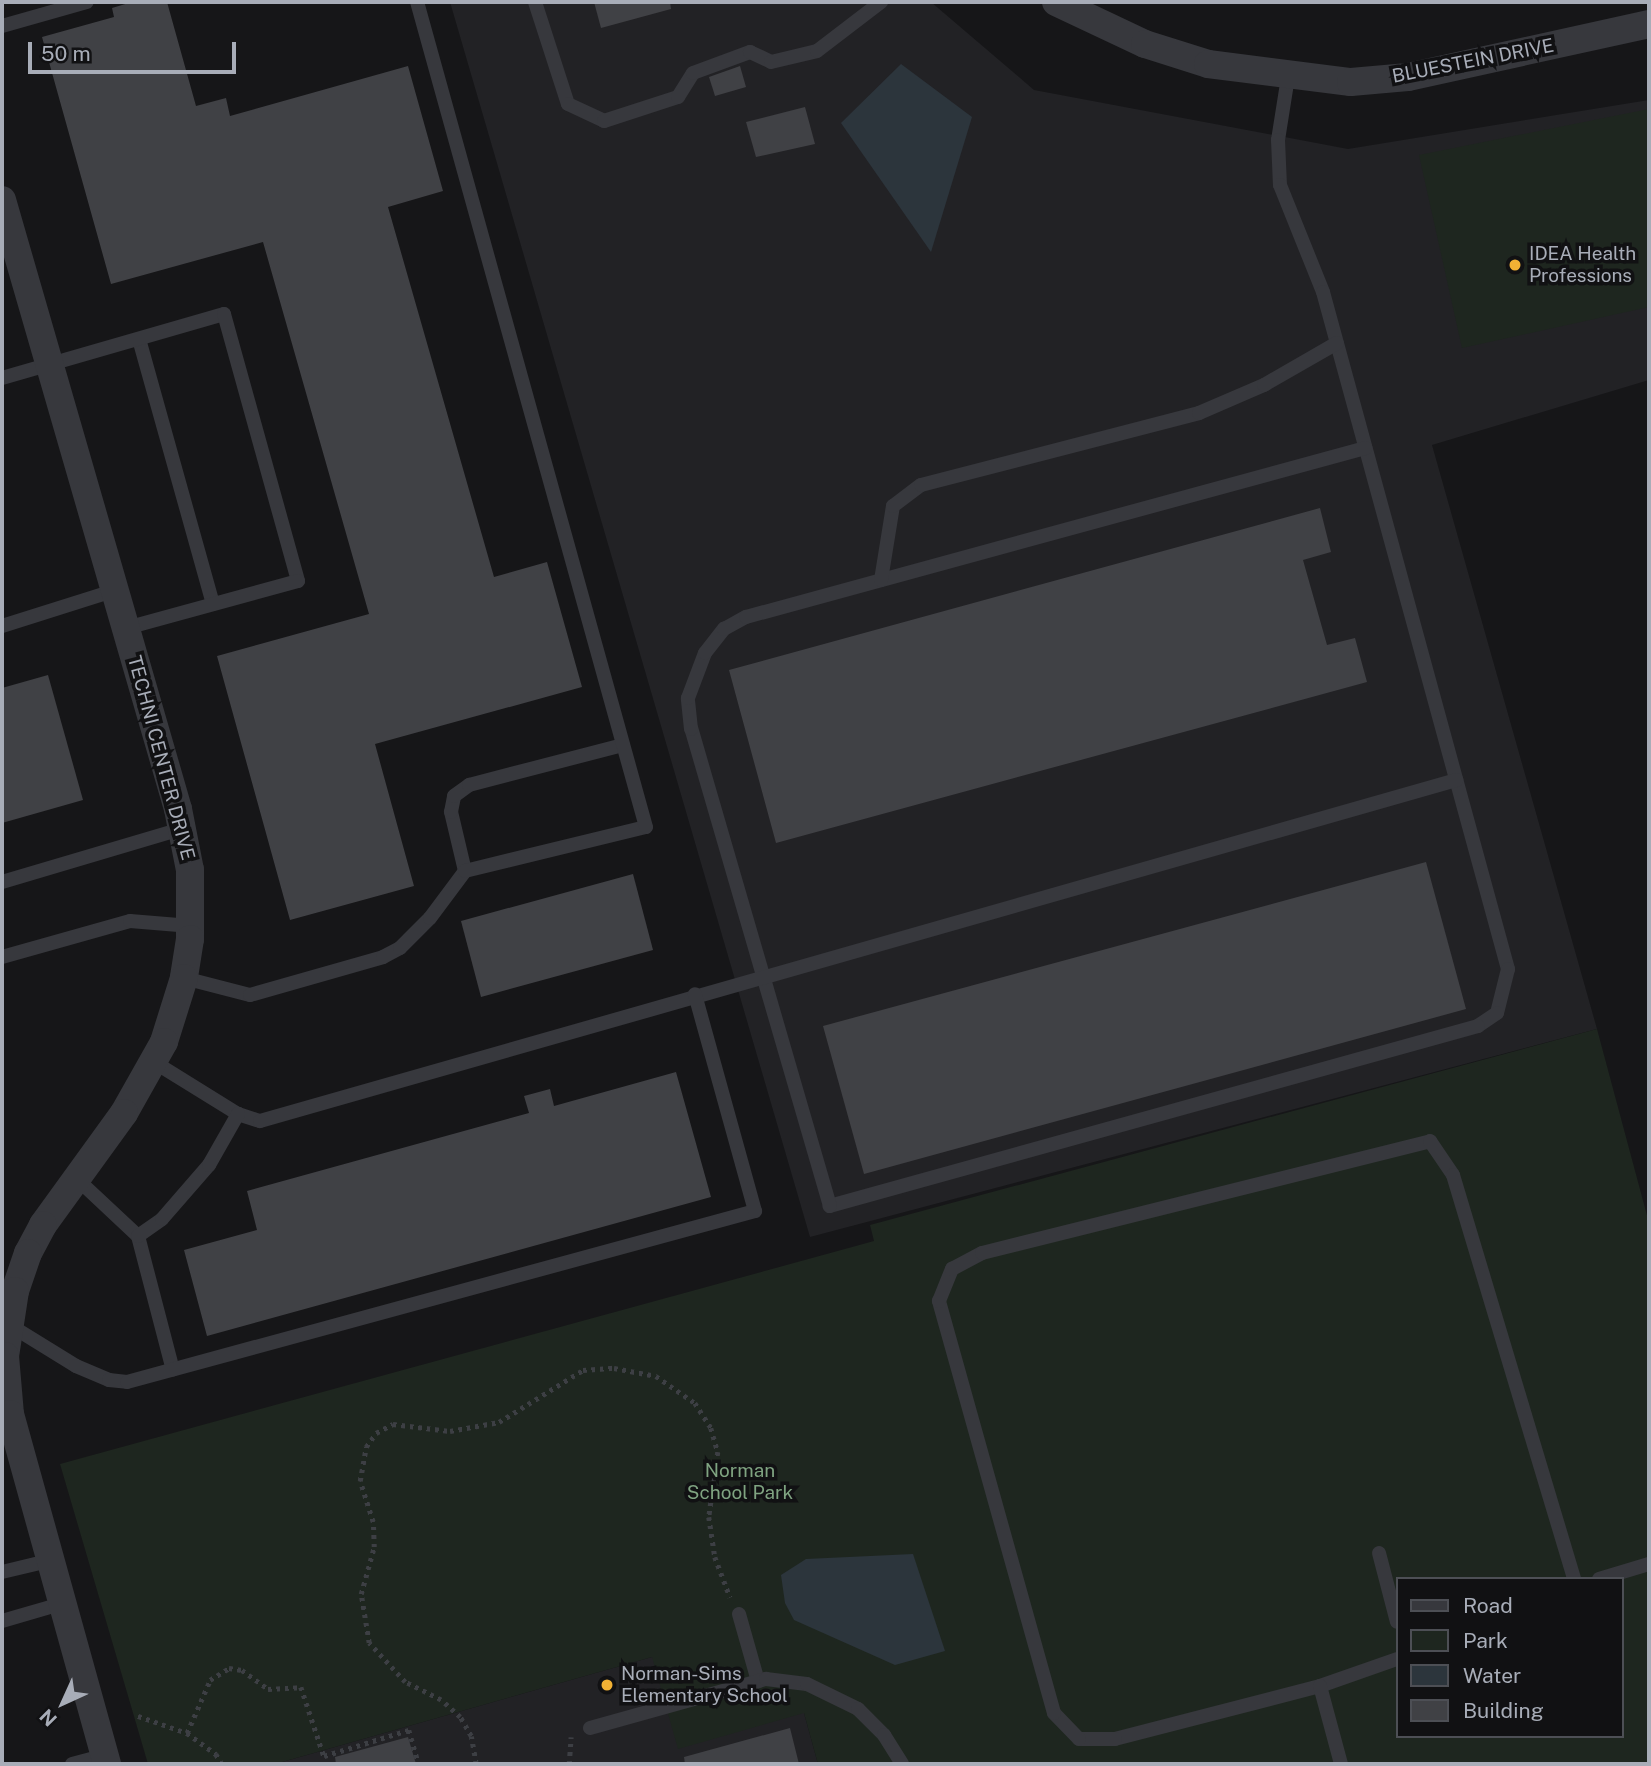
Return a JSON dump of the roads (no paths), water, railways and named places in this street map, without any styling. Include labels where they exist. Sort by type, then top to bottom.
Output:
[{"type":"street","name":"BLUESTEIN DRIVE","points":[[1056,2],[1145,44],[1208,64],[1287,77],[1351,82],[1408,77],[1649,24]]},
{"type":"street","name":"TECHNI CENTER DRIVE","points":[[2,200],[12,269],[51,365],[116,590],[190,870],[191,926],[184,978],[154,1062],[124,1113],[76,1178],[28,1253],[8,1324],[5,1356],[10,1414],[106,1760]]},
{"type":"lane","points":[[2,26],[87,2]]},
{"type":"lane","points":[[184,978],[250,995],[383,957],[400,948],[430,918],[465,871],[646,827],[416,2]]},
{"type":"lane","points":[[536,2],[568,104],[604,121],[678,97],[693,73],[750,52],[771,62],[817,51],[881,2]]},
{"type":"lane","points":[[1287,77],[1278,140],[1280,185],[1323,292],[1508,969],[1497,1013],[1478,1026],[830,1206],[691,729],[688,698],[693,677],[724,629],[746,617],[1365,448]]},
{"type":"lane","points":[[2,379],[224,314],[298,581],[126,628]]},
{"type":"lane","points":[[139,339],[213,604]]},
{"type":"lane","points":[[881,580],[892,506],[921,485],[1199,413],[1264,386],[1336,343]]},
{"type":"lane","points":[[2,626],[116,590]]},
{"type":"lane","points":[[465,871],[451,812],[454,796],[468,785],[623,746]]},
{"type":"lane","points":[[154,1062],[238,1114],[260,1121],[695,994],[1456,780]]},
{"type":"lane","points":[[2,882],[181,829]]},
{"type":"lane","points":[[2,957],[130,921],[191,926]]},
{"type":"lane","points":[[8,1324],[76,1367],[109,1380],[127,1382],[755,1211],[695,994]]},
{"type":"lane","points":[[138,1236],[162,1219],[209,1165],[238,1114]]},
{"type":"lane","points":[[1396,1659],[1320,1686],[1115,1739],[1079,1739],[1054,1713],[939,1301],[953,1269],[982,1253],[1430,1141],[1453,1175],[1573,1577]]},
{"type":"lane","points":[[76,1178],[138,1236],[173,1370]]},
{"type":"lane","points":[[1379,1553],[1396,1618]]},
{"type":"lane","points":[[2,1572],[52,1560]]},
{"type":"lane","points":[[1606,1577],[1649,1564]]},
{"type":"lane","points":[[2,1621],[64,1603]]},
{"type":"lane","points":[[739,1614],[758,1681]]},
{"type":"lane","points":[[590,1728],[758,1681],[807,1684],[846,1702],[884,1735],[902,1764]]},
{"type":"lane","points":[[1320,1686],[1341,1764]]},
{"type":"lane","points":[[72,1764],[106,1760]]},
{"type":"water","points":[[901,64],[972,117],[931,252],[841,123]]},
{"type":"water","points":[[913,1554],[945,1651],[895,1665],[794,1620],[785,1603],[781,1575],[806,1559]]},
{"type":"place","name":"IDEA Health Professions","points":[[1515,265]]},
{"type":"place","name":"Norman-Sims Elementary School","points":[[607,1685]]},
{"type":"park label","name":"Norman School Park","points":[[740,1482]]}]
